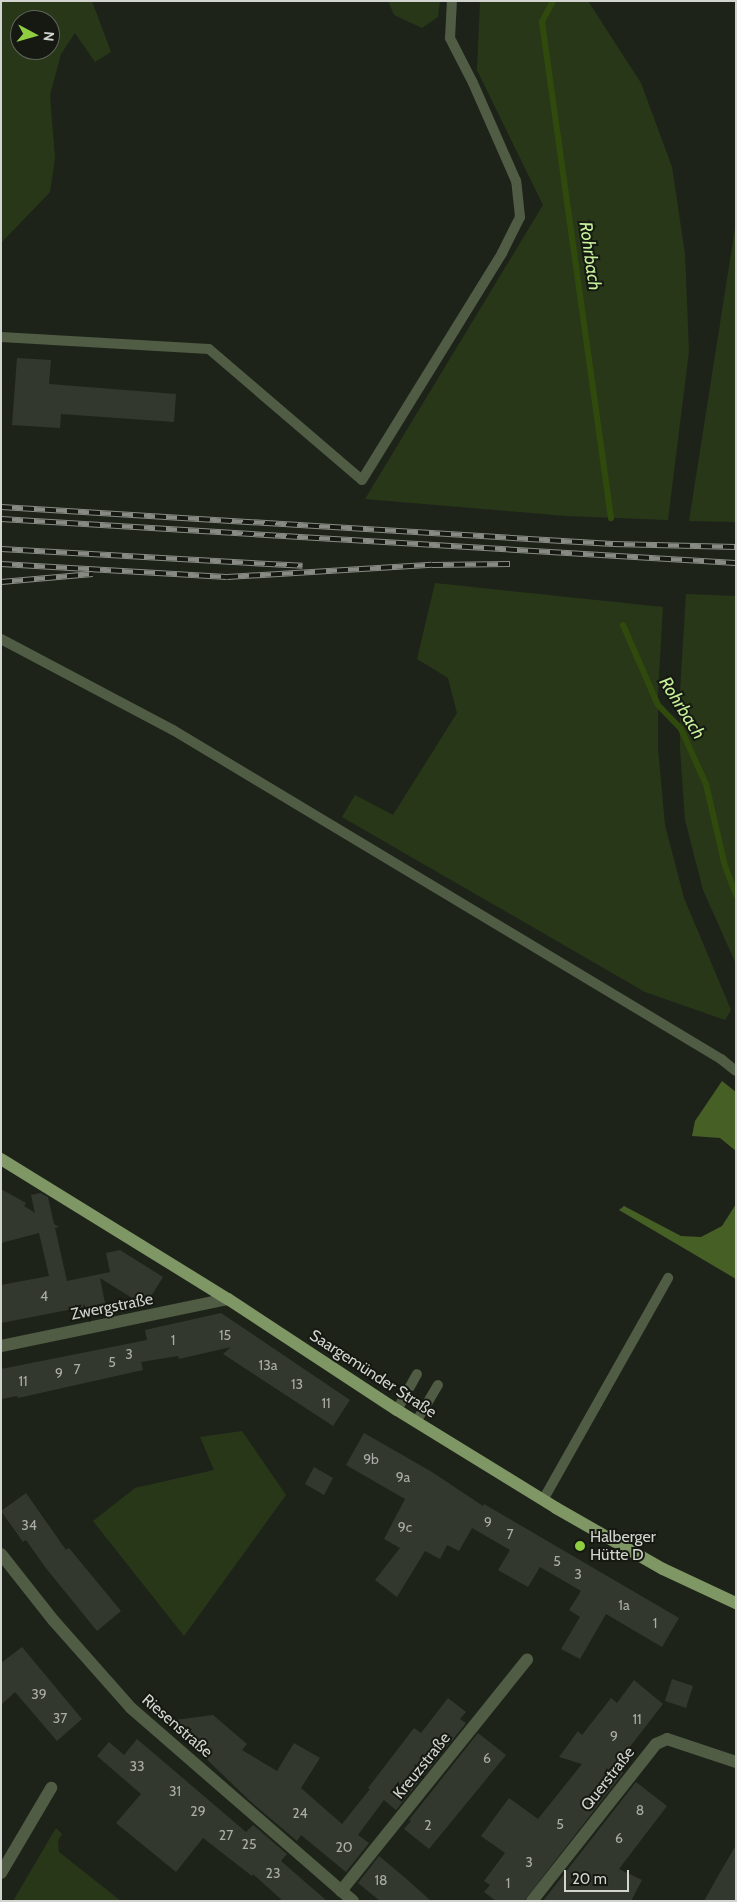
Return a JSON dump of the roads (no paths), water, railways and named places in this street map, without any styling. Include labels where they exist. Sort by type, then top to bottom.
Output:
[{"type":"main road","name":"Saargemünder Straße","points":[[1,1159],[228,1299],[397,1410],[543,1500],[663,1569],[736,1603]]},
{"type":"street","name":"Zwergstraße","points":[[1,1346],[228,1299]]},
{"type":"street","name":"Riesenstraße","points":[[1,1554],[54,1621],[132,1708],[353,1901]]},
{"type":"street","name":"Kreuzstraße","points":[[341,1891],[527,1660]]},
{"type":"street","name":"Querstraße","points":[[532,1901],[656,1744],[667,1739],[683,1742],[736,1762]]},
{"type":"street","points":[[1,1873],[51,1788]]},
{"type":"lane","points":[[1,337],[209,349],[362,480],[502,253],[520,217],[516,181],[473,83],[450,38],[452,1]]},
{"type":"lane","points":[[1,639],[173,730],[721,1059],[736,1071]]},
{"type":"lane","points":[[543,1500],[668,1278]]},
{"type":"lane","points":[[397,1410],[417,1374]]},
{"type":"lane","points":[[416,1422],[438,1385]]},
{"type":"waterway","name":"Rohrbach","points":[[553,1],[542,22],[611,518]]},
{"type":"waterway","name":"Rohrbach","points":[[623,625],[658,705],[681,729],[706,784],[725,866],[736,895]]},
{"type":"railway","points":[[1,507],[613,544],[736,547]]},
{"type":"railway","points":[[1,519],[736,563]]},
{"type":"railway","points":[[1,549],[303,566]]},
{"type":"railway","points":[[1,564],[227,577],[432,565],[510,564]]},
{"type":"railway","points":[[1,582],[93,574]]},
{"type":"place","name":"Halberger Hütte D","points":[[580,1546]]}]
